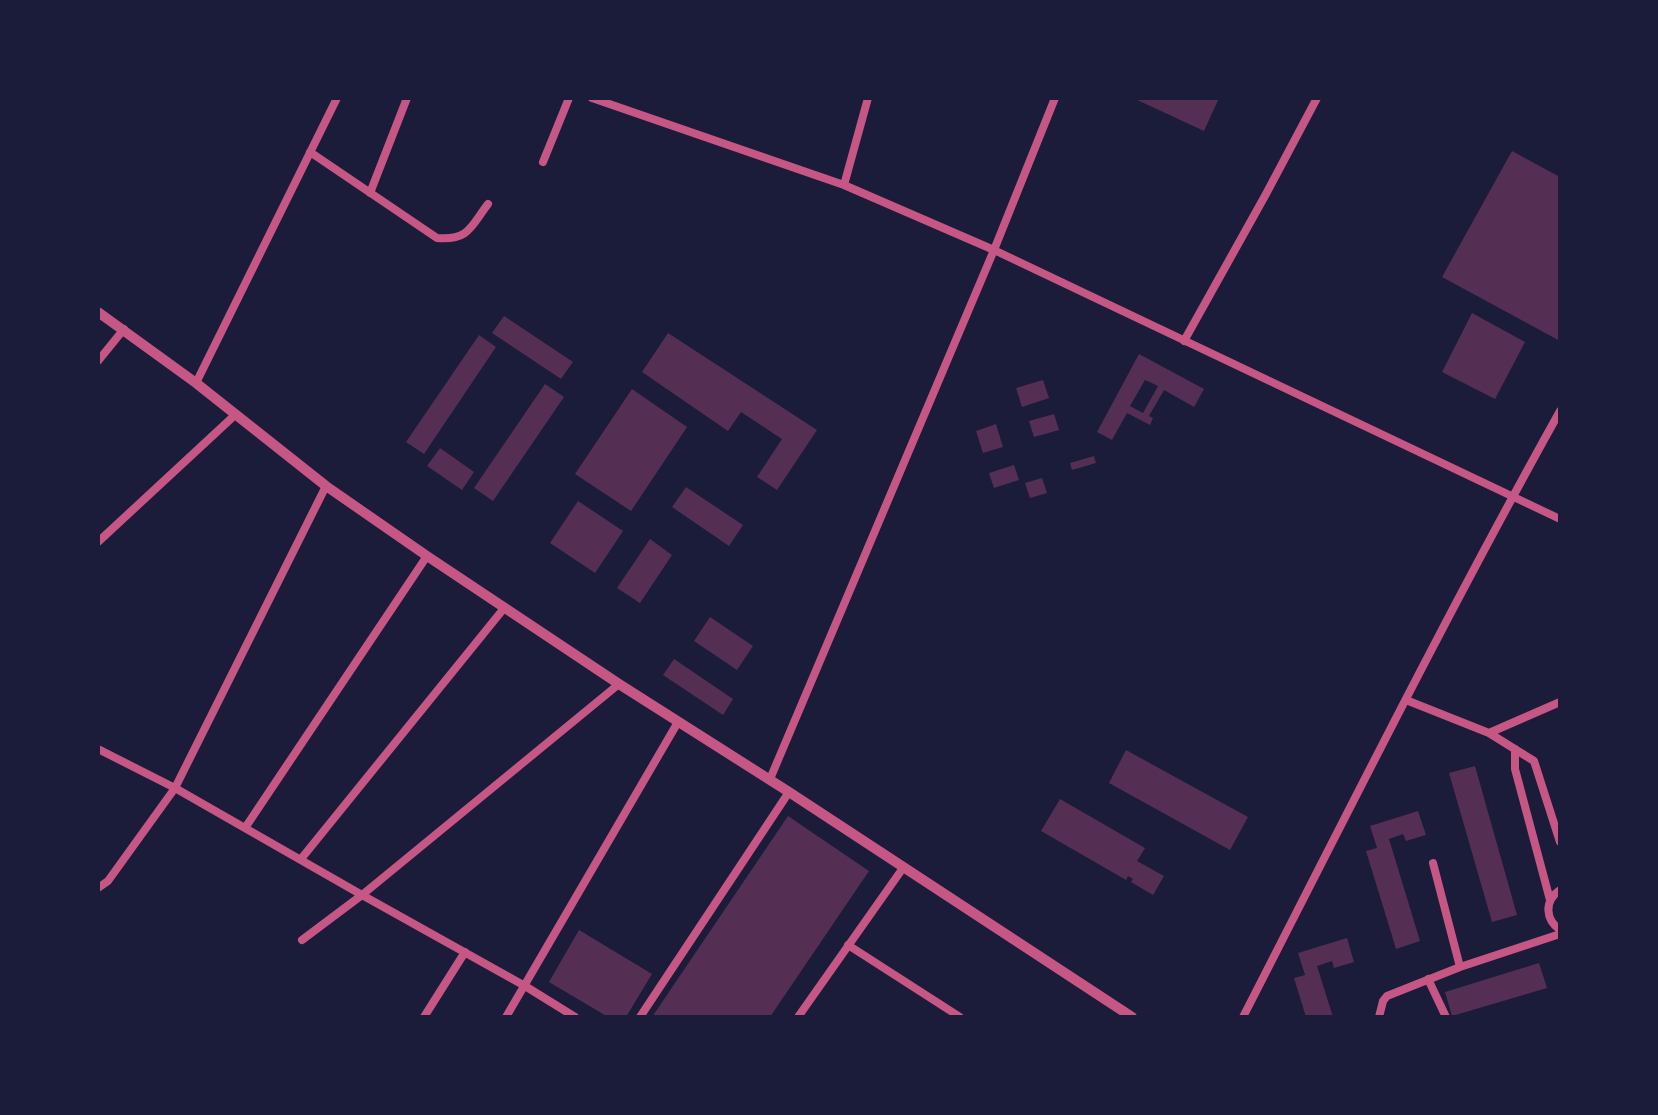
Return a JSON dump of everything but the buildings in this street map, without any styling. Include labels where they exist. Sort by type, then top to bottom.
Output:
[{"type":"street","points":[[196,383],[337,98]]},
{"type":"street","points":[[370,193],[407,98]]},
{"type":"street","points":[[543,162],[569,98]]},
{"type":"street","points":[[592,98],[844,185],[994,250],[1560,519]]},
{"type":"street","points":[[844,185],[868,98]]},
{"type":"street","points":[[770,779],[994,250],[1055,98]]},
{"type":"street","points":[[1184,341],[1317,98]]},
{"type":"street","points":[[310,152],[437,238],[452,239],[465,234],[488,204]]},
{"type":"street","points":[[98,312],[196,383],[326,486],[427,556],[1132,1017]]},
{"type":"street","points":[[98,361],[124,329]]},
{"type":"street","points":[[1243,1017],[1513,495],[1560,411]]},
{"type":"street","points":[[98,542],[235,415]]},
{"type":"street","points":[[98,888],[108,881],[175,788],[326,486]]},
{"type":"street","points":[[245,828],[427,556]]},
{"type":"street","points":[[301,859],[505,607]]},
{"type":"street","points":[[302,940],[362,895],[619,684]]},
{"type":"street","points":[[1406,700],[1489,733],[1534,761],[1560,842]]},
{"type":"street","points":[[1489,733],[1560,702]]},
{"type":"street","points":[[506,1017],[678,722]]},
{"type":"street","points":[[98,749],[175,788],[575,1017]]},
{"type":"street","points":[[1379,1017],[1387,996],[1560,932],[1548,916],[1550,900],[1515,769],[1515,749]]},
{"type":"street","points":[[1515,769],[1534,761]]},
{"type":"street","points":[[640,1017],[789,792]]},
{"type":"street","points":[[1433,863],[1460,967]]},
{"type":"street","points":[[798,1017],[903,868]]},
{"type":"street","points":[[1550,900],[1560,890]]},
{"type":"street","points":[[848,945],[960,1017]]},
{"type":"street","points":[[424,1017],[465,952]]},
{"type":"street","points":[[1428,979],[1446,1017]]}]
